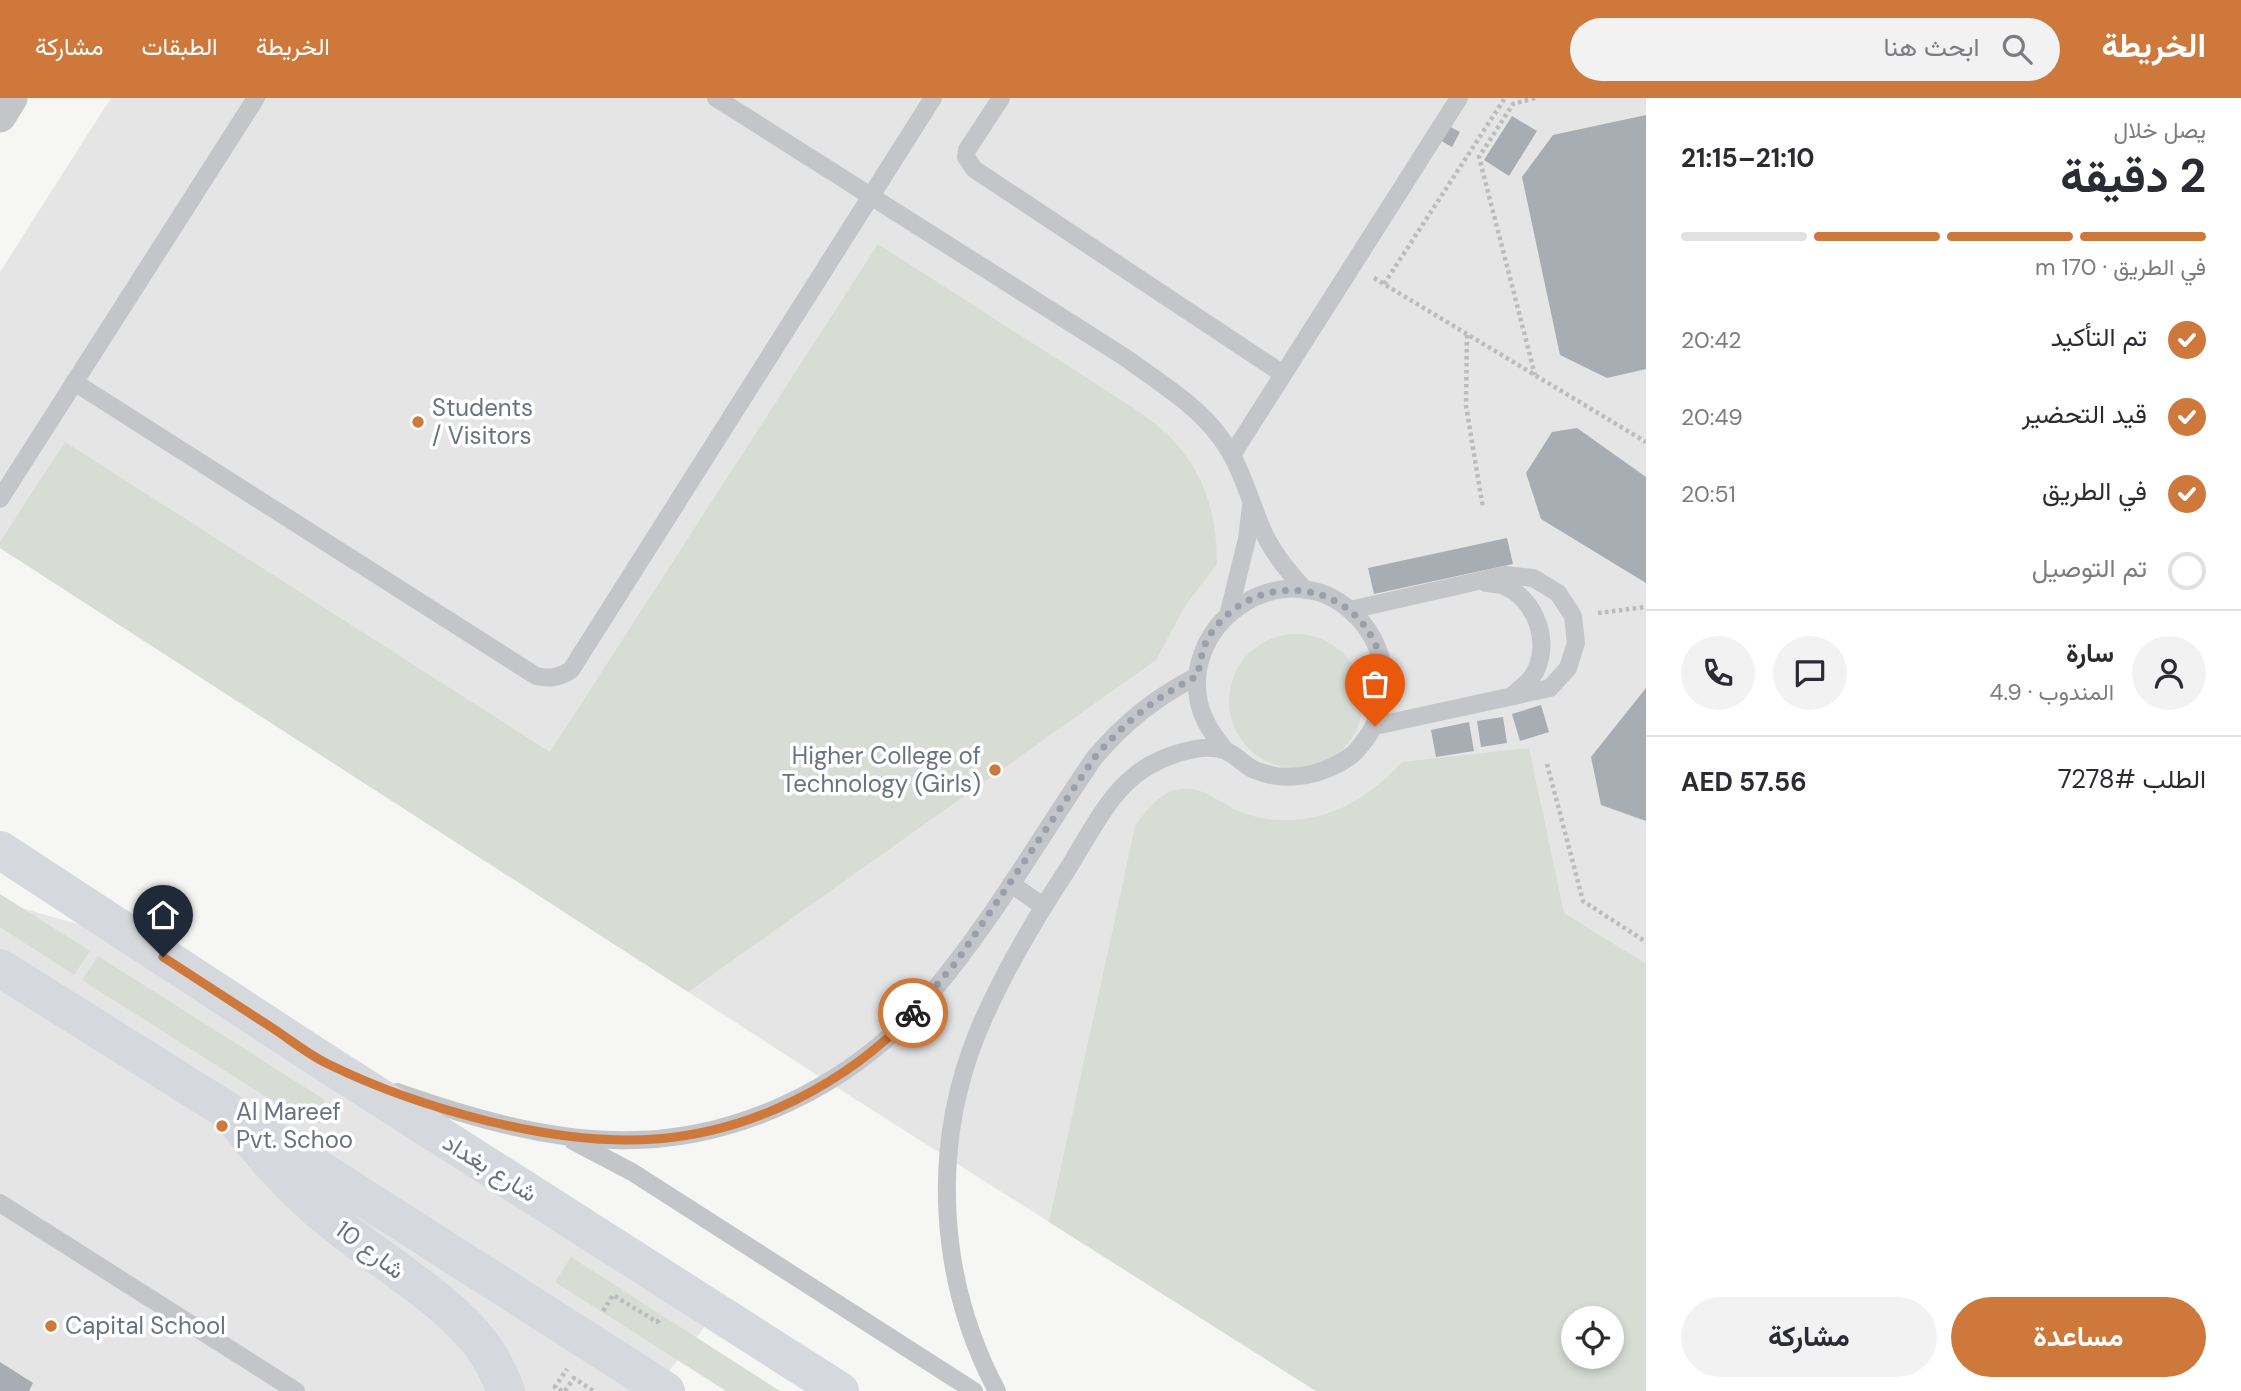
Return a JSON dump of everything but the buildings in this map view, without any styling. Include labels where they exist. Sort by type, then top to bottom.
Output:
[{"type":"main road","name":"شارع بغداد","points":[[0,850],[326,1063],[840,1391]]},
{"type":"main road","points":[[0,968],[666,1391]]},
{"type":"main road","name":"شارع 10","points":[[228,1111],[261,1153],[332,1222],[469,1330],[484,1349],[506,1391]]},
{"type":"street","points":[[0,116],[11,98]]},
{"type":"lane","points":[[0,499],[256,98]]},
{"type":"lane","points":[[716,98],[1126,358],[1208,423],[1233,455],[1272,550],[1305,590]]},
{"type":"lane","points":[[74,382],[536,676],[550,679],[561,676],[571,670],[933,98]]},
{"type":"lane","points":[[1233,455],[1459,98]]},
{"type":"lane","points":[[995,100],[967,150],[966,157],[974,169],[1283,374]]},
{"type":"lane","points":[[1229,612],[1242,564],[1252,502]]},
{"type":"lane","points":[[1350,610],[1505,575],[1533,578],[1558,593],[1573,616],[1576,643],[1568,668],[1550,688],[1375,726]]},
{"type":"lane","points":[[1476,581],[1503,585],[1526,601],[1539,624],[1541,651],[1532,677],[1512,696]]},
{"type":"lane","points":[[1278,590],[1305,590],[1328,597],[1350,610],[1371,634],[1383,663],[1385,695],[1375,726],[1354,754],[1324,771],[1289,778],[1255,770],[1225,750],[1208,729],[1199,703],[1197,676],[1207,641],[1229,612],[1252,598],[1278,590]]},
{"type":"lane","points":[[326,1063],[450,1110],[557,1135],[611,1140],[657,1139],[702,1133],[746,1121],[788,1103],[828,1082],[864,1057],[898,1029],[921,1005],[957,961],[1095,757],[1141,710],[1168,691],[1197,676]]},
{"type":"lane","points":[[997,1391],[979,1357],[967,1324],[952,1267],[947,1220],[948,1162],[954,1115],[976,1037],[995,994],[1043,906],[1113,796],[1144,767],[1183,751],[1225,750]]},
{"type":"lane","points":[[1011,884],[1043,906]]},
{"type":"lane","points":[[557,1135],[583,1145],[632,1172],[974,1391]]},
{"type":"lane","points":[[0,1203],[296,1391]]},
{"type":"path","points":[[1504,98],[1384,284],[1646,442]]},
{"type":"path","points":[[1535,98],[1513,104],[1479,157],[1535,375]]},
{"type":"path","points":[[1467,334],[1466,406],[1483,508]]},
{"type":"path","points":[[1573,616],[1646,607]]},
{"type":"path","points":[[1546,764],[1583,901],[1646,943]]},
{"type":"path","points":[[607,1304],[613,1295],[657,1322]]},
{"type":"path","points":[[555,1387],[564,1391],[574,1378],[593,1391]]},
{"type":"shaded area","name":"Higher College of Technology (Girls)","points":[[111,98],[1646,98],[1646,1391],[1316,1391],[828,1082],[0,548],[0,272]]},
{"type":"shaded area","points":[[878,244],[1135,409],[1172,440],[1198,475],[1206,495],[1216,539],[1217,564],[1185,606],[1156,660],[688,992],[0,548],[0,542],[65,442],[550,752]]},
{"type":"shaded area","points":[[1296,634],[1322,639],[1343,654],[1358,675],[1363,701],[1358,727],[1343,748],[1322,763],[1296,768],[1270,763],[1249,748],[1234,727],[1229,701],[1234,675],[1249,654],[1270,639]]},
{"type":"shaded area","points":[[1529,748],[1564,913],[1646,964],[1646,1391],[1316,1391],[1049,1222],[1135,827],[1145,813],[1164,795],[1180,789],[1189,789],[1203,792],[1243,813],[1266,819],[1309,818],[1350,804],[1386,778],[1402,762]]},
{"type":"shaded area","points":[[0,894],[90,951],[74,975],[0,927]]},
{"type":"shaded area","name":"Al Mareef Pvt. Schoo","points":[[0,902],[166,949],[723,1304],[653,1391],[0,1391]]},
{"type":"shaded area","points":[[98,956],[325,1100],[309,1124],[82,980]]},
{"type":"shaded area","points":[[571,1257],[780,1391],[726,1391],[555,1282]]},
{"type":"way so far","points":[[913,1013],[957,961],[1095,757],[1141,710],[1168,691],[1197,676],[1207,641],[1229,612],[1252,598],[1278,590],[1305,590],[1328,597],[1350,610],[1371,634],[1383,663],[1385,695],[1375,726]]},
{"type":"place","name":"Students / Visitors","points":[[418,422]]},
{"type":"place","name":"Higher College of Technology (Girls)","points":[[995,770]]},
{"type":"place","name":"Al Mareef Pvt. Schoo","points":[[222,1126]]},
{"type":"place","name":"Capital School","points":[[51,1326]]},
{"type":"route","points":[[163,957],[326,1063],[387,1088],[450,1110],[508,1125],[557,1135],[611,1140],[657,1139],[702,1133],[746,1121],[828,1082],[864,1057],[913,1013]]}]
